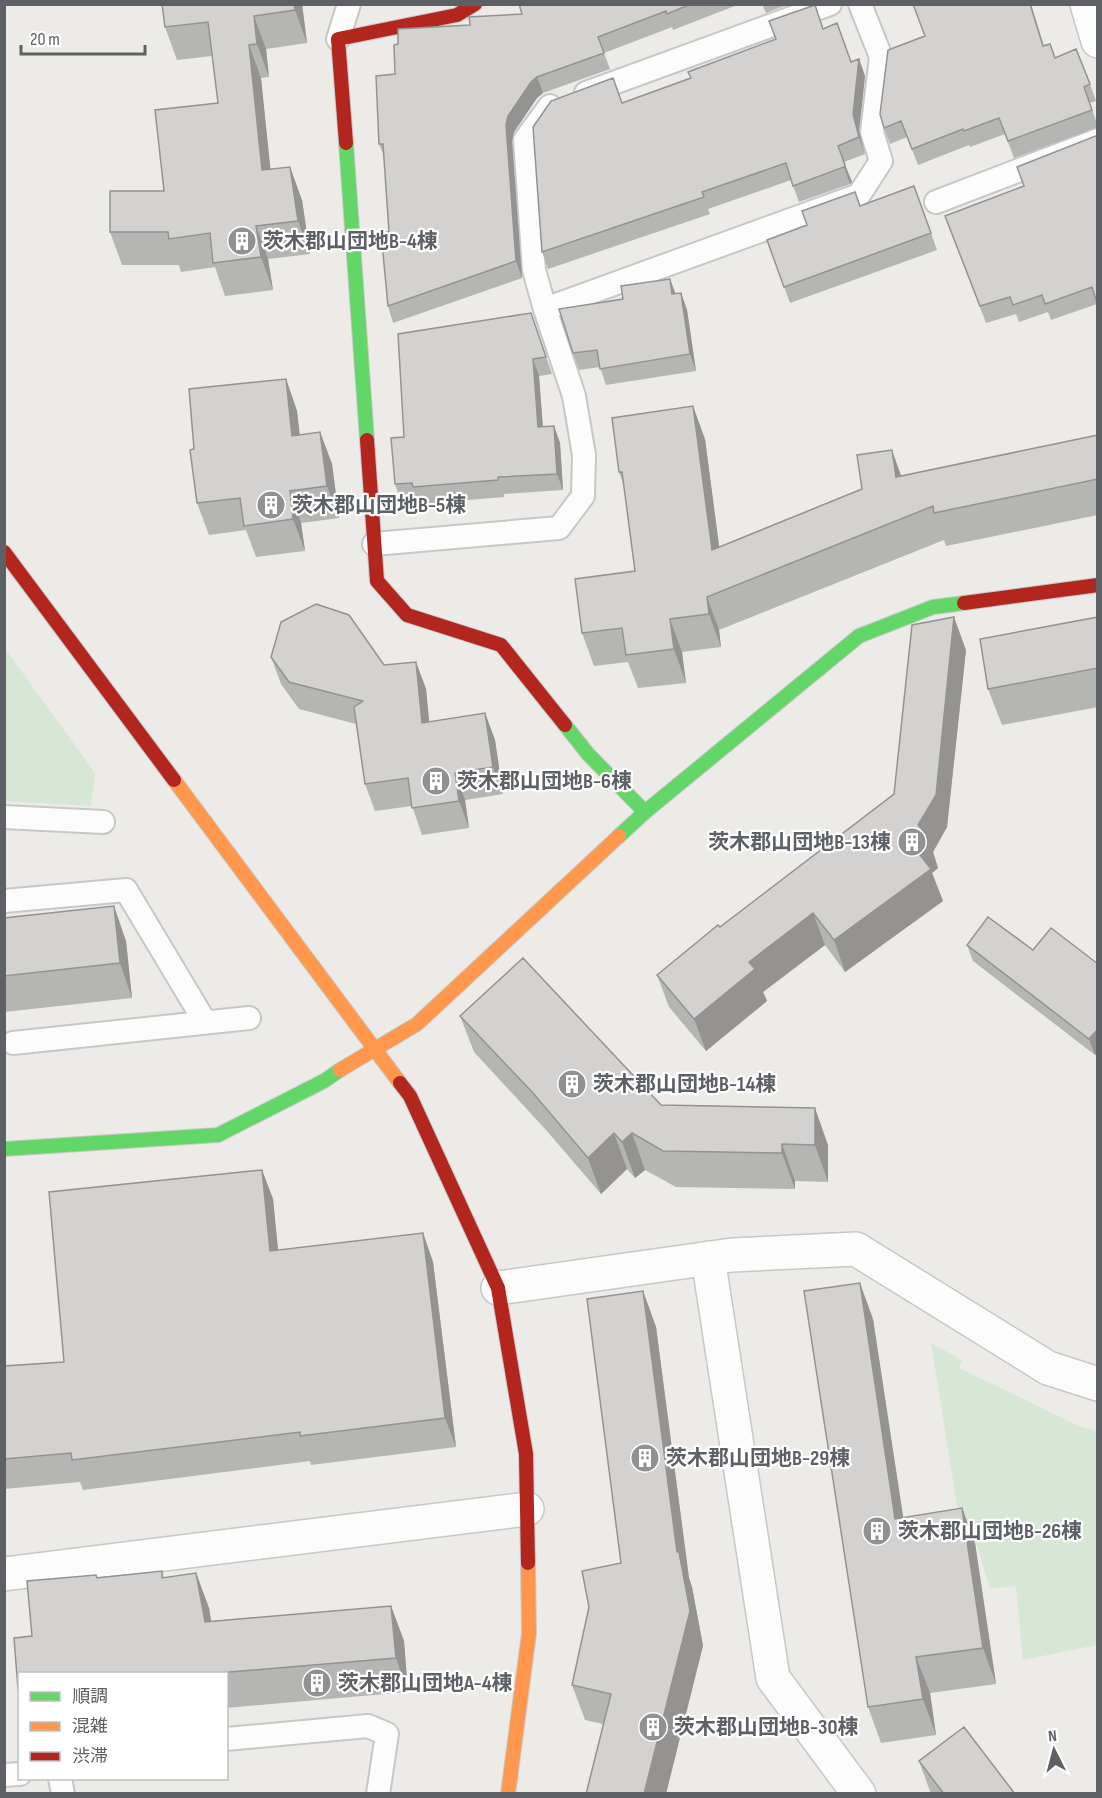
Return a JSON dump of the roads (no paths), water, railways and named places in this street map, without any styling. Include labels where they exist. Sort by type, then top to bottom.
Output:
[{"type":"street","points":[[475,4],[457,15],[338,39],[377,581],[407,615],[501,645],[588,754],[645,812]]},
{"type":"street","points":[[1087,4],[1098,41]]},
{"type":"street","points":[[4,552],[410,1096],[498,1288],[525,1454],[530,1633],[508,1794]]},
{"type":"street","points":[[4,1149],[218,1136],[324,1081],[372,1048],[417,1024],[645,812],[859,636],[933,607],[1098,585]]},
{"type":"street","points":[[498,1288],[732,1255],[856,1249],[1048,1368],[1098,1384]]},
{"type":"street","points":[[708,1258],[773,1678],[859,1794]]},
{"type":"street","points":[[4,1574],[527,1509]]},
{"type":"lane","points":[[338,39],[349,4]]},
{"type":"lane","points":[[374,544],[559,528],[583,496],[584,455],[574,396],[534,270],[525,140],[548,106],[830,4]]},
{"type":"lane","points":[[545,309],[859,195],[881,161],[872,132],[881,57],[860,4]]},
{"type":"lane","points":[[936,202],[1098,140]]},
{"type":"lane","points":[[4,817],[104,822]]},
{"type":"lane","points":[[4,901],[126,890],[205,1022]]},
{"type":"lane","points":[[13,1043],[249,1018]]},
{"type":"lane","points":[[228,1739],[368,1726],[387,1734],[378,1794]]},
{"type":"place","name":"茨木郡山団地B-4棟","points":[[242,241]]},
{"type":"place","name":"茨木郡山団地B-5棟","points":[[271,505]]},
{"type":"place","name":"茨木郡山団地B-6棟","points":[[436,781]]},
{"type":"place","name":"茨木郡山団地B-13棟","points":[[912,842]]},
{"type":"place","name":"茨木郡山団地B-14棟","points":[[572,1084]]},
{"type":"place","name":"茨木郡山団地B-29棟","points":[[645,1458]]},
{"type":"place","name":"茨木郡山団地B-26棟","points":[[877,1531]]},
{"type":"place","name":"茨木郡山団地A-4棟","points":[[317,1683]]},
{"type":"place","name":"茨木郡山団地B-30棟","points":[[653,1727]]}]
